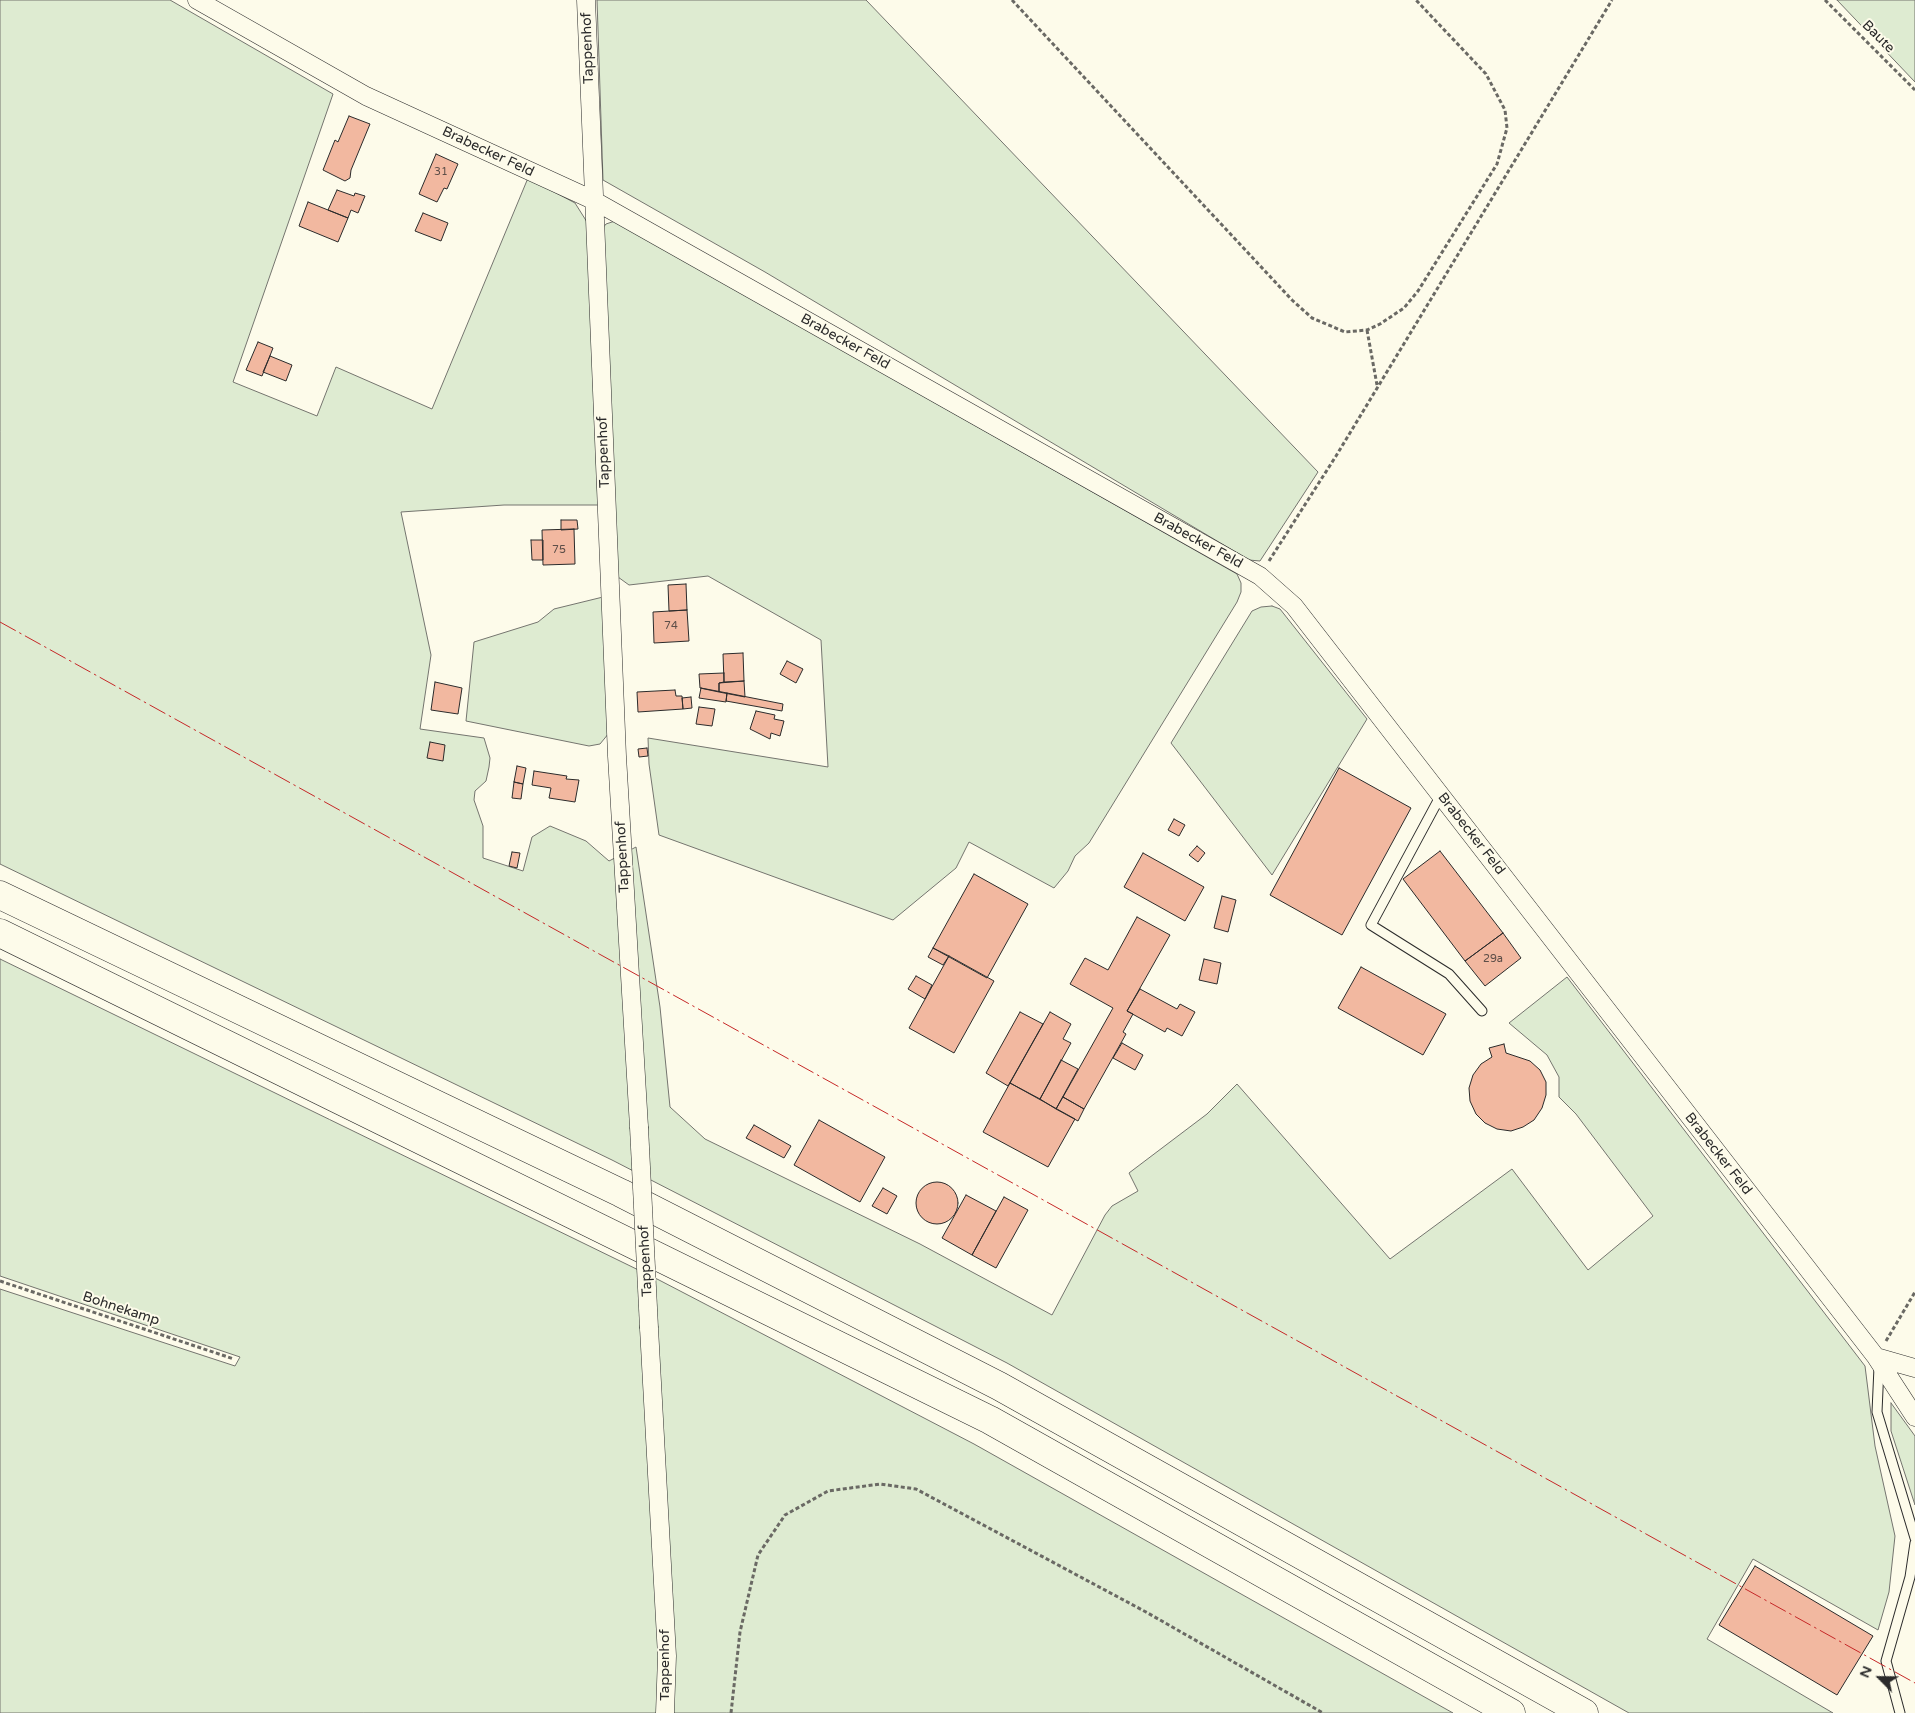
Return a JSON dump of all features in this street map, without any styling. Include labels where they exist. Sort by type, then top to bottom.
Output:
[{"type":"highway","points":[[0,894],[621,1193],[999,1386],[1584,1713]]},
{"type":"highway","points":[[0,934],[990,1420],[1511,1713]]},
{"type":"street","name":"Brabecker Feld","points":[[197,0],[366,96],[593,200],[1260,576],[1294,606],[1878,1359],[1915,1417]]},
{"type":"street","name":"Tappenhof","points":[[586,0],[616,756],[639,1127],[668,1656],[665,1713]]},
{"type":"street","points":[[1878,1359],[1915,1368]]},
{"type":"lane","points":[[1441,795],[1371,925],[1449,974],[1482,1011]]},
{"type":"lane","points":[[1878,1359],[1877,1412],[1915,1538]]},
{"type":"lane","points":[[1900,1713],[1886,1661],[1910,1577],[1915,1543]]},
{"type":"path","points":[[1012,0],[1312,318],[1345,332],[1367,330],[1391,318],[1404,308],[1418,291],[1497,164],[1507,128],[1505,110],[1486,74],[1416,0]]},
{"type":"path","points":[[1260,576],[1336,456],[1377,385],[1612,0]]},
{"type":"path","name":"Baute","points":[[1826,0],[1915,90]]},
{"type":"path","points":[[1367,330],[1377,385]]},
{"type":"path","name":"Bohnekamp","points":[[0,1281],[234,1358]]},
{"type":"path","points":[[1878,1359],[1915,1292]]},
{"type":"path","points":[[731,1713],[740,1632],[758,1555],[786,1516],[828,1490],[880,1484],[916,1489],[1146,1612],[1324,1713]]},
{"type":"green space","points":[[0,0],[170,0],[333,94],[233,382],[317,416],[336,367],[432,409],[528,178],[575,203],[587,222],[598,505],[504,505],[401,512],[431,655],[420,729],[484,738],[490,758],[489,767],[486,781],[475,791],[474,800],[483,826],[483,858],[523,871],[532,837],[550,826],[586,841],[609,861],[636,847],[660,1007],[670,1107],[705,1139],[920,1244],[1052,1315],[1105,1215],[1112,1206],[1138,1191],[1129,1173],[1207,1114],[1237,1084],[1390,1259],[1512,1169],[1588,1270],[1653,1216],[1576,1114],[1559,1097],[1559,1077],[1547,1055],[1509,1023],[1567,977],[1865,1366],[1875,1446],[1895,1536],[1889,1592],[1878,1630],[1753,1559],[1707,1639],[1833,1713],[1629,1713],[1007,1363],[612,1160],[0,864]]},
{"type":"green space","points":[[597,0],[866,0],[1318,472],[1260,561],[1249,560],[765,272],[603,180]]},
{"type":"green space","points":[[1837,0],[1915,0],[1915,82]]},
{"type":"green space","points":[[615,221],[1237,574],[1241,583],[1241,592],[1237,602],[1089,843],[1075,856],[1068,871],[1054,888],[969,842],[956,868],[893,920],[659,835],[649,764],[648,738],[828,767],[821,640],[708,576],[629,585],[618,577],[602,229],[606,224]]},
{"type":"green space","points":[[603,597],[609,733],[600,744],[589,746],[466,721],[474,642],[538,622],[554,609]]},
{"type":"green space","points":[[1272,606],[1280,609],[1367,719],[1272,875],[1171,743],[1252,611],[1261,607]]},
{"type":"green space","points":[[0,959],[659,1280],[974,1444],[1453,1713],[0,1713],[0,1289],[235,1366],[240,1357],[0,1276]]},
{"type":"green space","points":[[1891,1403],[1915,1436],[1915,1505],[1891,1431]]},
{"type":"building","points":[[349,116],[370,124],[351,170],[350,178],[345,181],[323,170],[335,140],[338,142]]},
{"type":"building","points":[[436,154],[458,164],[447,189],[444,188],[437,202],[419,194]]},
{"type":"building","points":[[337,190],[354,196],[355,193],[365,196],[358,213],[351,210],[348,218],[328,210]]},
{"type":"building","points":[[308,202],[348,218],[338,242],[299,226]]},
{"type":"building","points":[[423,213],[448,223],[441,241],[415,231]]},
{"type":"building","points":[[258,342],[273,348],[262,376],[246,370]]},
{"type":"building","points":[[270,356],[292,365],[286,381],[263,372]]},
{"type":"building","points":[[561,520],[577,520],[578,529],[561,530]]},
{"type":"building","points":[[574,529],[575,564],[543,565],[542,530]]},
{"type":"building","points":[[531,540],[543,540],[543,560],[532,560]]},
{"type":"building","points":[[686,584],[687,610],[669,611],[668,585]]},
{"type":"building","points":[[687,610],[689,641],[654,643],[653,612]]},
{"type":"building","points":[[743,653],[744,681],[724,682],[723,654]]},
{"type":"building","points":[[787,661],[803,669],[796,683],[780,674]]},
{"type":"building","points":[[724,673],[724,682],[719,683],[719,692],[700,688],[699,674]]},
{"type":"building","points":[[744,681],[745,697],[719,692],[719,683]]},
{"type":"building","points":[[435,682],[462,688],[458,714],[431,710]]},
{"type":"building","points":[[701,688],[727,693],[726,702],[699,698]]},
{"type":"building","points":[[675,690],[676,696],[682,696],[683,709],[638,712],[637,692]]},
{"type":"building","points":[[727,693],[783,704],[782,711],[726,701]]},
{"type":"building","points":[[691,697],[692,708],[683,709],[682,698]]},
{"type":"building","points":[[699,707],[715,709],[712,726],[696,724]]},
{"type":"building","points":[[756,711],[775,715],[774,719],[784,721],[780,736],[771,733],[770,739],[750,729]]},
{"type":"building","points":[[430,742],[445,745],[443,761],[427,758]]},
{"type":"building","points":[[647,748],[648,756],[639,757],[638,749]]},
{"type":"building","points":[[517,766],[526,768],[523,784],[514,782]]},
{"type":"building","points":[[1339,768],[1411,808],[1342,935],[1270,895]]},
{"type":"building","points":[[534,771],[567,776],[566,779],[579,780],[575,802],[549,798],[551,788],[532,785]]},
{"type":"building","points":[[514,782],[523,784],[521,799],[512,798]]},
{"type":"building","points":[[1174,819],[1185,825],[1179,836],[1168,830]]},
{"type":"building","points":[[1197,846],[1205,853],[1198,862],[1189,855]]},
{"type":"building","points":[[1440,851],[1503,933],[1465,961],[1403,879]]},
{"type":"building","points":[[512,852],[520,853],[517,868],[509,866]]},
{"type":"building","points":[[1143,853],[1204,887],[1185,921],[1124,887]]},
{"type":"building","points":[[974,874],[1028,904],[987,978],[933,948]]},
{"type":"building","points":[[1222,896],[1236,900],[1228,932],[1214,928]]},
{"type":"building","points":[[1137,917],[1170,935],[1127,1011],[1133,1014],[1123,1032],[1126,1034],[1084,1109],[1063,1097],[1113,1008],[1070,984],[1085,958],[1108,970]]},
{"type":"building","points":[[1503,933],[1521,958],[1485,986],[1465,961]]},
{"type":"building","points":[[933,948],[949,956],[943,965],[928,957]]},
{"type":"building","points":[[949,956],[994,981],[954,1053],[909,1028]]},
{"type":"building","points":[[1204,959],[1221,963],[1217,984],[1199,980]]},
{"type":"building","points":[[1361,967],[1446,1014],[1423,1055],[1338,1008]]},
{"type":"building","points":[[916,976],[932,985],[925,999],[908,989]]},
{"type":"building","points":[[1140,989],[1177,1009],[1180,1004],[1195,1012],[1182,1036],[1167,1028],[1165,1032],[1127,1011]]},
{"type":"building","points":[[1020,1012],[1043,1024],[1008,1086],[986,1073]]},
{"type":"building","points":[[1050,1012],[1071,1024],[1063,1039],[1071,1043],[1040,1099],[1010,1083]]},
{"type":"building","points":[[1122,1043],[1143,1055],[1135,1070],[1113,1058]]},
{"type":"building","points":[[1504,1044],[1506,1053],[1530,1061],[1540,1070],[1546,1082],[1546,1095],[1542,1108],[1534,1120],[1523,1127],[1511,1131],[1497,1129],[1485,1123],[1476,1114],[1470,1101],[1469,1088],[1473,1075],[1481,1064],[1492,1057],[1489,1048]]},
{"type":"building","points":[[1061,1060],[1078,1069],[1056,1109],[1040,1099]]},
{"type":"building","points":[[1010,1083],[1075,1119],[1048,1167],[983,1132]]},
{"type":"building","points":[[1063,1097],[1084,1109],[1078,1121],[1056,1109]]},
{"type":"building","points":[[819,1120],[885,1157],[860,1202],[794,1165]]},
{"type":"building","points":[[754,1125],[791,1146],[784,1158],[746,1138]]},
{"type":"building","points":[[937,1182],[952,1188],[958,1203],[952,1218],[937,1224],[922,1218],[916,1203],[922,1188]]},
{"type":"building","points":[[883,1188],[897,1196],[887,1214],[872,1206]]},
{"type":"building","points":[[966,1195],[996,1211],[972,1255],[942,1238]]},
{"type":"building","points":[[1004,1197],[1028,1210],[996,1268],[972,1255]]},
{"type":"building","points":[[1755,1566],[1873,1636],[1837,1695],[1719,1625]]},
{"type":"power","points":[[0,622],[1915,1683]]}]
